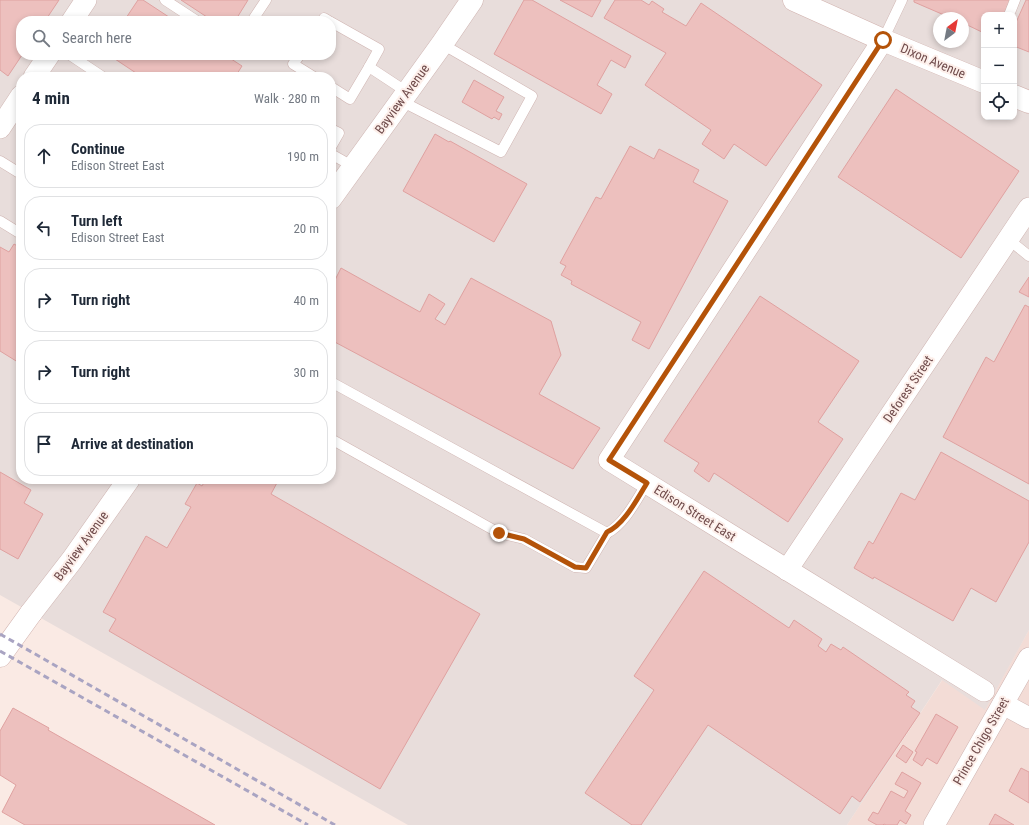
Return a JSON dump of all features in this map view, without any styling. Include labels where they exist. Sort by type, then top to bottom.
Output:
[{"type":"street","points":[[75,16],[86,0]]},
{"type":"street","name":"Bayview Avenue","points":[[336,191],[472,0]]},
{"type":"street","name":"Dixon Avenue","points":[[794,0],[883,40],[981,78]]},
{"type":"street","name":"Edison Street East","points":[[883,40],[609,460],[984,691]]},
{"type":"street","points":[[37,72],[46,60]]},
{"type":"street","points":[[1017,97],[1029,102]]},
{"type":"street","points":[[0,128],[16,104]]},
{"type":"street","name":"Deforest Street","points":[[787,570],[1029,208]]},
{"type":"street","name":"Bayview Avenue","points":[[0,656],[72,560],[125,484]]},
{"type":"street","name":"Prince Chigo Street","points":[[934,825],[1029,658]]},
{"type":"street","points":[[1003,704],[1029,718]]},
{"type":"lane","points":[[165,0],[190,16]]},
{"type":"lane","points":[[255,16],[266,0]]},
{"type":"lane","points":[[883,40],[902,0]]},
{"type":"lane","points":[[1010,12],[1015,0]]},
{"type":"lane","points":[[336,26],[379,49],[350,99],[336,90]]},
{"type":"lane","points":[[369,68],[404,96],[501,152],[532,96],[442,44]]},
{"type":"lane","points":[[78,60],[96,72]]},
{"type":"lane","points":[[297,60],[294,64],[306,72]]},
{"type":"lane","points":[[336,157],[354,167]]},
{"type":"lane","points":[[0,161],[16,171]]},
{"type":"lane","points":[[0,221],[16,231]]},
{"type":"lane","points":[[1008,239],[1029,256]]},
{"type":"lane","points":[[336,385],[607,532]]},
{"type":"lane","points":[[336,442],[499,533],[524,539],[575,567],[586,568],[607,532],[613,530],[629,512],[647,483]]},
{"type":"shaded area","points":[[0,0],[1029,0],[1029,630],[985,710],[942,680],[847,825],[408,825],[0,595]]},
{"type":"shaded area","points":[[1029,630],[1029,825],[847,825],[943,679],[985,709]]},
{"type":"building","points":[[0,0],[59,0],[48,16],[16,16],[16,60],[19,60],[8,76],[0,70]]},
{"type":"building","points":[[138,0],[143,0],[167,16],[127,16]]},
{"type":"building","points":[[181,0],[248,0],[238,16],[205,16]]},
{"type":"building","points":[[524,0],[532,0],[631,56],[625,68],[611,60],[597,85],[612,94],[601,114],[494,54]]},
{"type":"building","points":[[560,0],[601,0],[592,17]]},
{"type":"building","points":[[615,0],[641,0],[649,5],[652,1],[664,9],[662,12],[686,26],[701,3],[822,85],[766,166],[734,144],[724,159],[702,144],[711,130],[645,85],[666,53],[604,18]]},
{"type":"building","points":[[914,0],[1010,0],[1005,12],[981,12],[981,32],[969,26],[969,12],[937,12],[914,2]]},
{"type":"building","points":[[1026,0],[1029,0],[1029,52],[1017,47],[1017,20]]},
{"type":"building","points":[[116,60],[233,60],[242,66],[238,72],[134,72]]},
{"type":"building","points":[[474,80],[504,97],[496,111],[502,114],[499,120],[494,117],[492,119],[462,102]]},
{"type":"building","points":[[896,89],[1019,171],[961,258],[838,177]]},
{"type":"building","points":[[435,134],[527,184],[494,242],[403,191]]},
{"type":"building","points":[[630,146],[654,159],[659,149],[699,170],[693,182],[728,201],[649,349],[632,340],[641,322],[571,284],[572,281],[561,275],[566,266],[560,263],[596,197],[601,199]]},
{"type":"building","points":[[14,244],[16,245],[16,361],[0,351],[0,247],[9,252]]},
{"type":"building","points":[[341,268],[420,312],[429,294],[445,304],[435,319],[445,325],[471,278],[551,321],[561,355],[539,394],[600,428],[573,469],[336,343],[336,278]]},
{"type":"building","points":[[1029,277],[1029,297],[1019,292]]},
{"type":"building","points":[[760,296],[859,361],[818,422],[843,439],[788,522],[714,473],[709,482],[694,471],[699,463],[664,441]]},
{"type":"building","points":[[1025,305],[1029,307],[1029,484],[943,437],[986,357],[994,362]]},
{"type":"building","points":[[941,452],[1029,501],[1029,542],[996,602],[971,588],[953,621],[874,577],[873,579],[854,568],[869,541],[873,544],[901,493],[915,500]]},
{"type":"building","points":[[0,472],[16,481],[16,484],[21,484],[31,490],[24,503],[43,514],[18,559],[0,549]]},
{"type":"building","points":[[196,484],[202,486],[203,484],[276,484],[271,494],[480,614],[380,789],[109,631],[116,619],[103,612],[146,536],[167,548],[191,507],[185,504]]},
{"type":"building","points":[[704,571],[789,628],[794,620],[822,639],[818,646],[826,652],[831,644],[841,650],[843,647],[909,692],[906,695],[915,701],[911,707],[920,713],[860,802],[852,796],[840,814],[708,725],[641,825],[632,825],[585,793],[654,690],[634,676]]},
{"type":"building","points":[[13,708],[49,728],[48,730],[215,825],[25,825],[2,812],[16,785],[0,775],[0,731]]},
{"type":"building","points":[[936,714],[958,727],[937,764],[927,758],[922,766],[913,760],[917,752],[915,751]]},
{"type":"building","points":[[903,745],[913,752],[906,763],[896,756]]},
{"type":"building","points":[[1021,768],[1029,772],[1029,803],[1009,791]]},
{"type":"building","points":[[902,772],[921,783],[905,811],[911,815],[906,824],[900,820],[897,825],[877,825],[868,820],[873,812],[878,814],[891,791],[904,798],[908,791],[895,784]]},
{"type":"building","points":[[995,814],[1014,825],[989,825]]},
{"type":"railway","points":[[0,634],[335,825]]},
{"type":"railway","points":[[0,651],[308,825]]},
{"type":"route","points":[[499,533],[524,539],[575,567],[586,568],[607,532],[613,530],[629,512],[647,483],[609,460],[883,40]]}]
